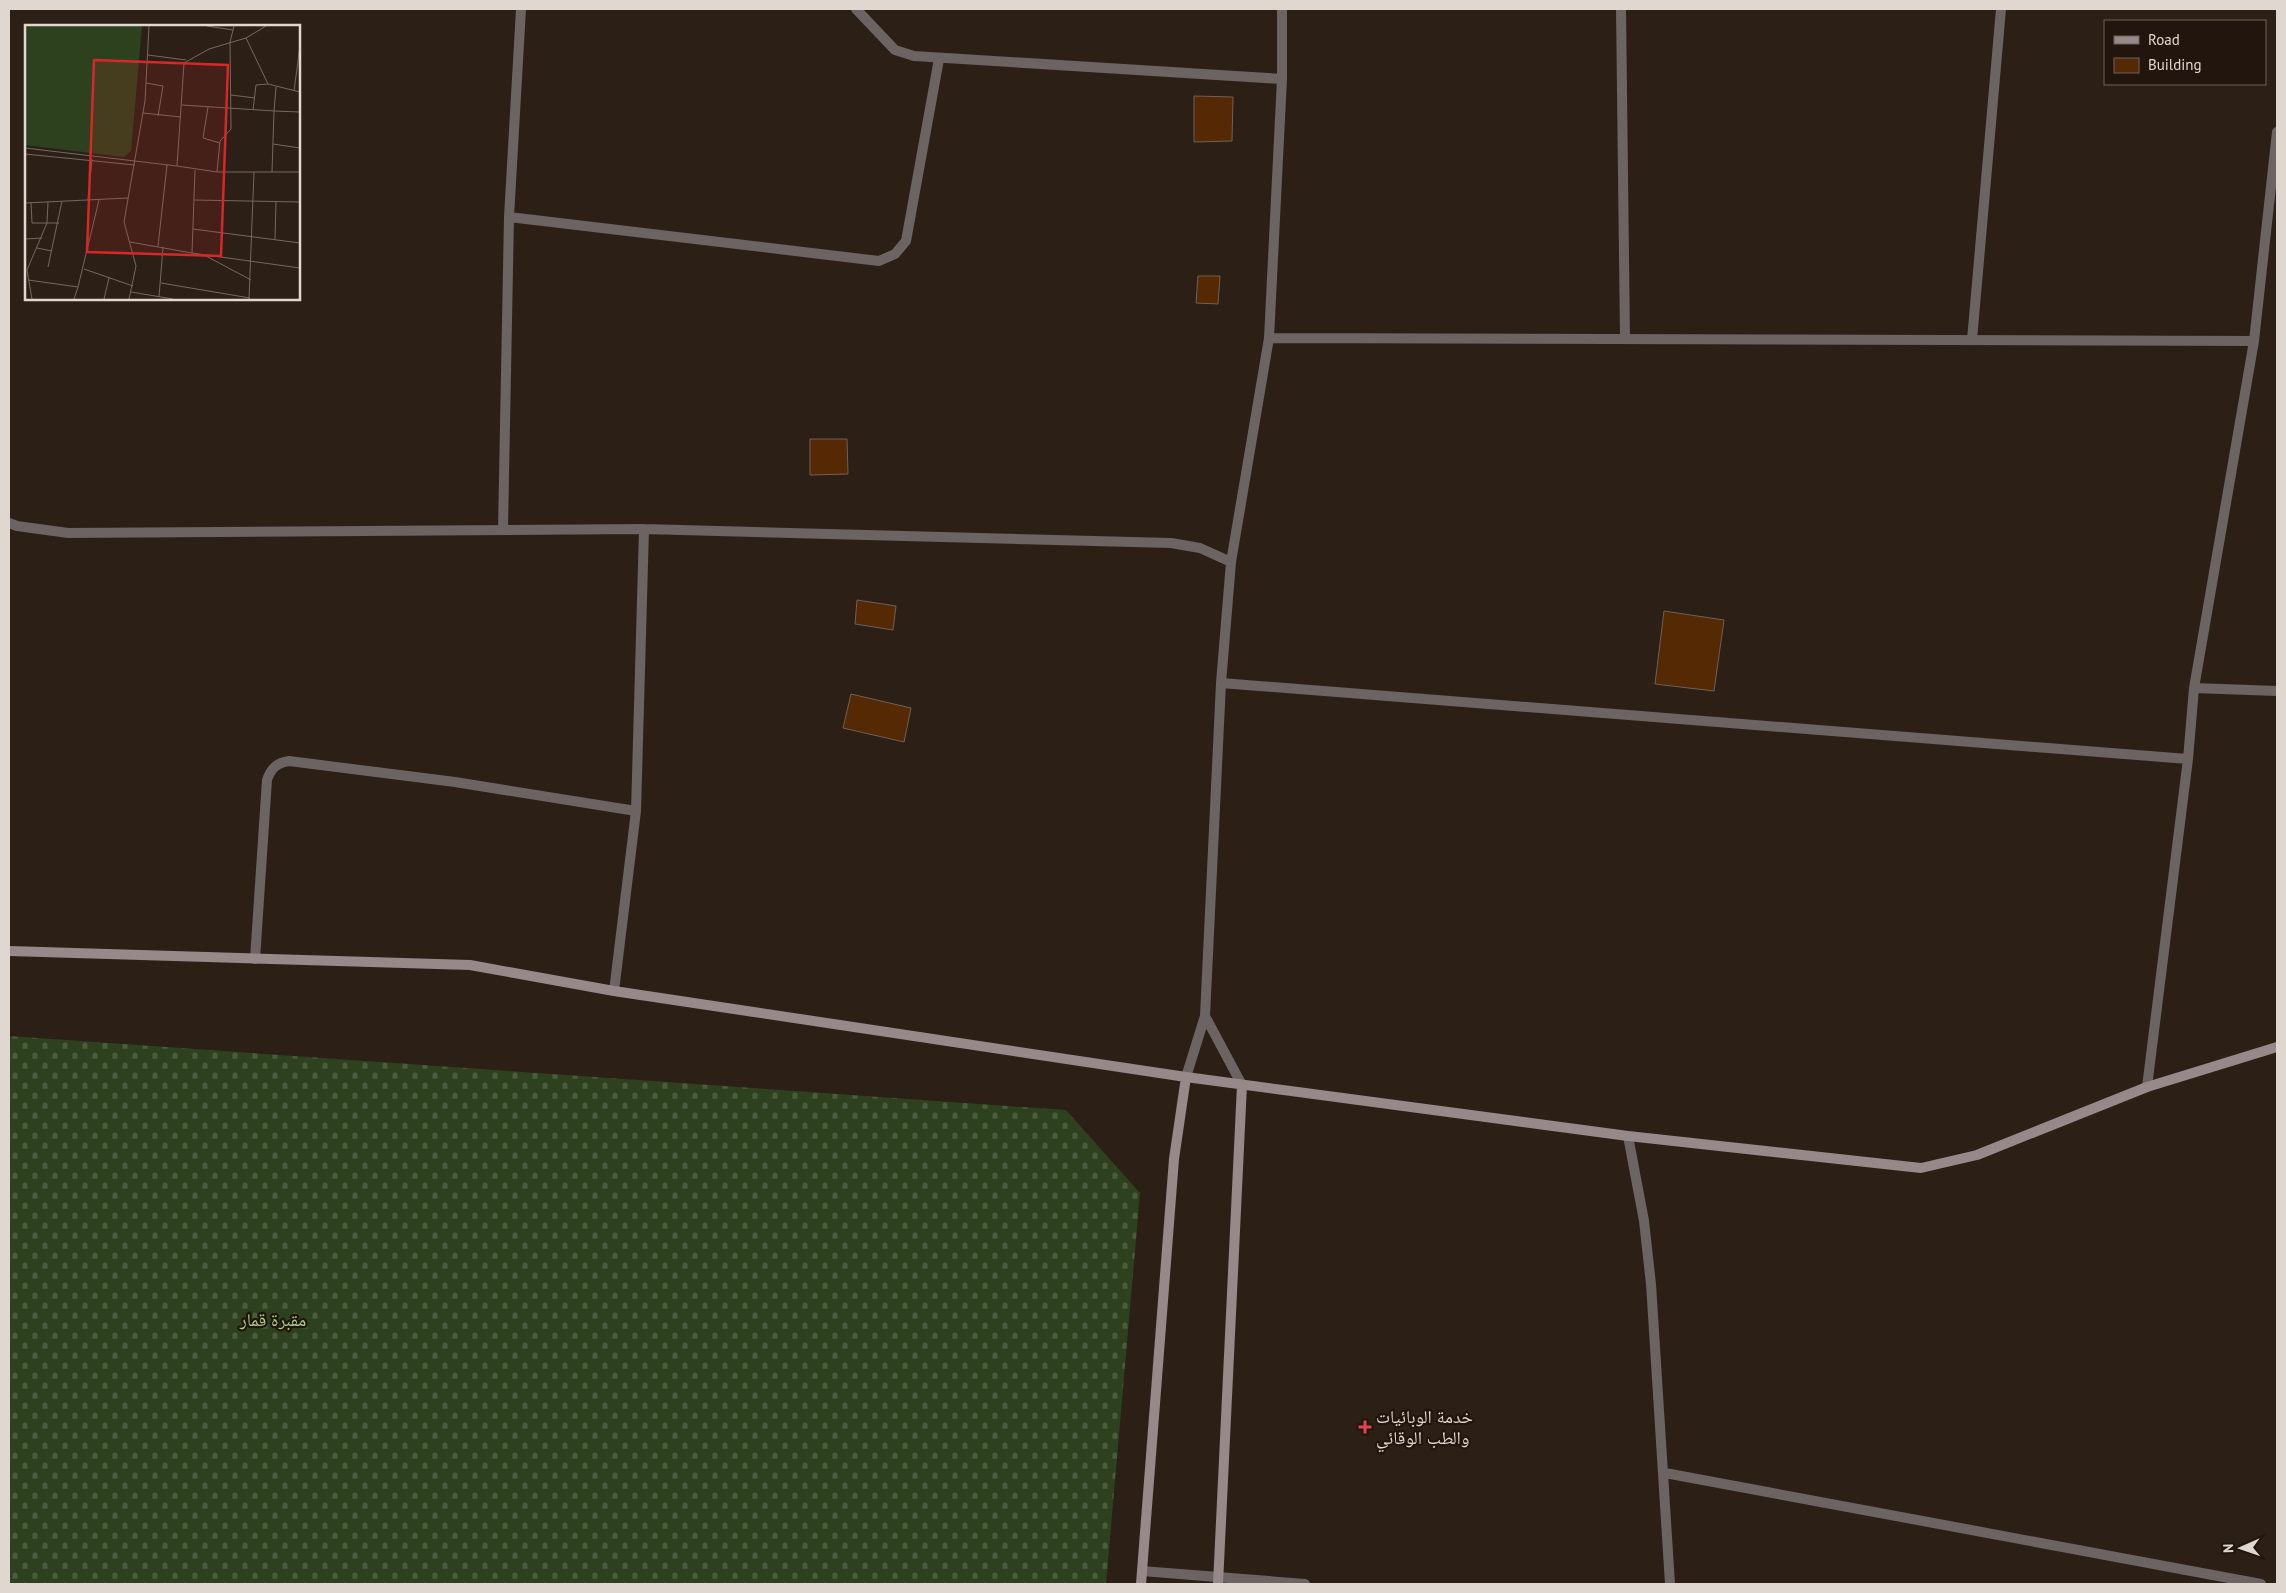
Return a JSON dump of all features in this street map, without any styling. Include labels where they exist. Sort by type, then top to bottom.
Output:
[{"type":"street","points":[[503,529],[508,217],[521,9]]},
{"type":"street","points":[[856,9],[895,50],[914,56],[1282,79]]},
{"type":"street","points":[[1141,1584],[1174,1159],[1186,1078],[1205,1016],[1221,684],[1231,562],[1269,338],[1282,79],[1282,9]]},
{"type":"street","points":[[1621,9],[1625,339]]},
{"type":"street","points":[[1972,340],[2002,9]]},
{"type":"street","points":[[508,217],[879,261],[895,254],[906,241],[939,59]]},
{"type":"street","points":[[2147,1087],[2188,759],[2194,688],[2254,341],[2277,132]]},
{"type":"street","points":[[2267,222],[2277,202]]},
{"type":"street","points":[[1269,338],[2254,341]]},
{"type":"street","points":[[9,523],[17,526],[68,533],[644,529],[1171,543],[1200,548],[1231,562]]},
{"type":"street","points":[[614,991],[636,811],[644,529]]},
{"type":"street","points":[[1221,684],[2188,759]]},
{"type":"street","points":[[2194,688],[2277,691]]},
{"type":"street","points":[[255,959],[267,780],[270,772],[280,763],[290,760],[445,781],[636,811]]},
{"type":"street","points":[[9,951],[470,965],[614,991],[1186,1078],[1628,1136],[1921,1168],[1977,1155],[2147,1087],[2277,1047]]},
{"type":"street","points":[[1205,1016],[1242,1085],[1218,1581]]},
{"type":"street","points":[[1628,1136],[1644,1221],[1652,1284],[1665,1473],[1670,1584]]},
{"type":"street","points":[[1665,1473],[2260,1584]]},
{"type":"street","points":[[1142,1571],[1218,1581],[1305,1584]]},
{"type":"green space","name":"مقبرة قمار","points":[[9,1036],[1066,1110],[1140,1193],[1106,1584],[9,1584]]},
{"type":"building","points":[[1194,96],[1233,97],[1232,141],[1194,142]]},
{"type":"building","points":[[1198,276],[1220,276],[1218,304],[1196,303]]},
{"type":"building","points":[[810,439],[847,439],[848,474],[810,475]]},
{"type":"building","points":[[857,600],[896,606],[893,630],[855,624]]},
{"type":"building","points":[[1664,611],[1724,620],[1714,691],[1655,684]]},
{"type":"building","points":[[851,694],[911,708],[904,742],[843,728]]},
{"type":"place","name":"خدمة الوبائيات والطب الوقائي","points":[[1365,1427]]}]
